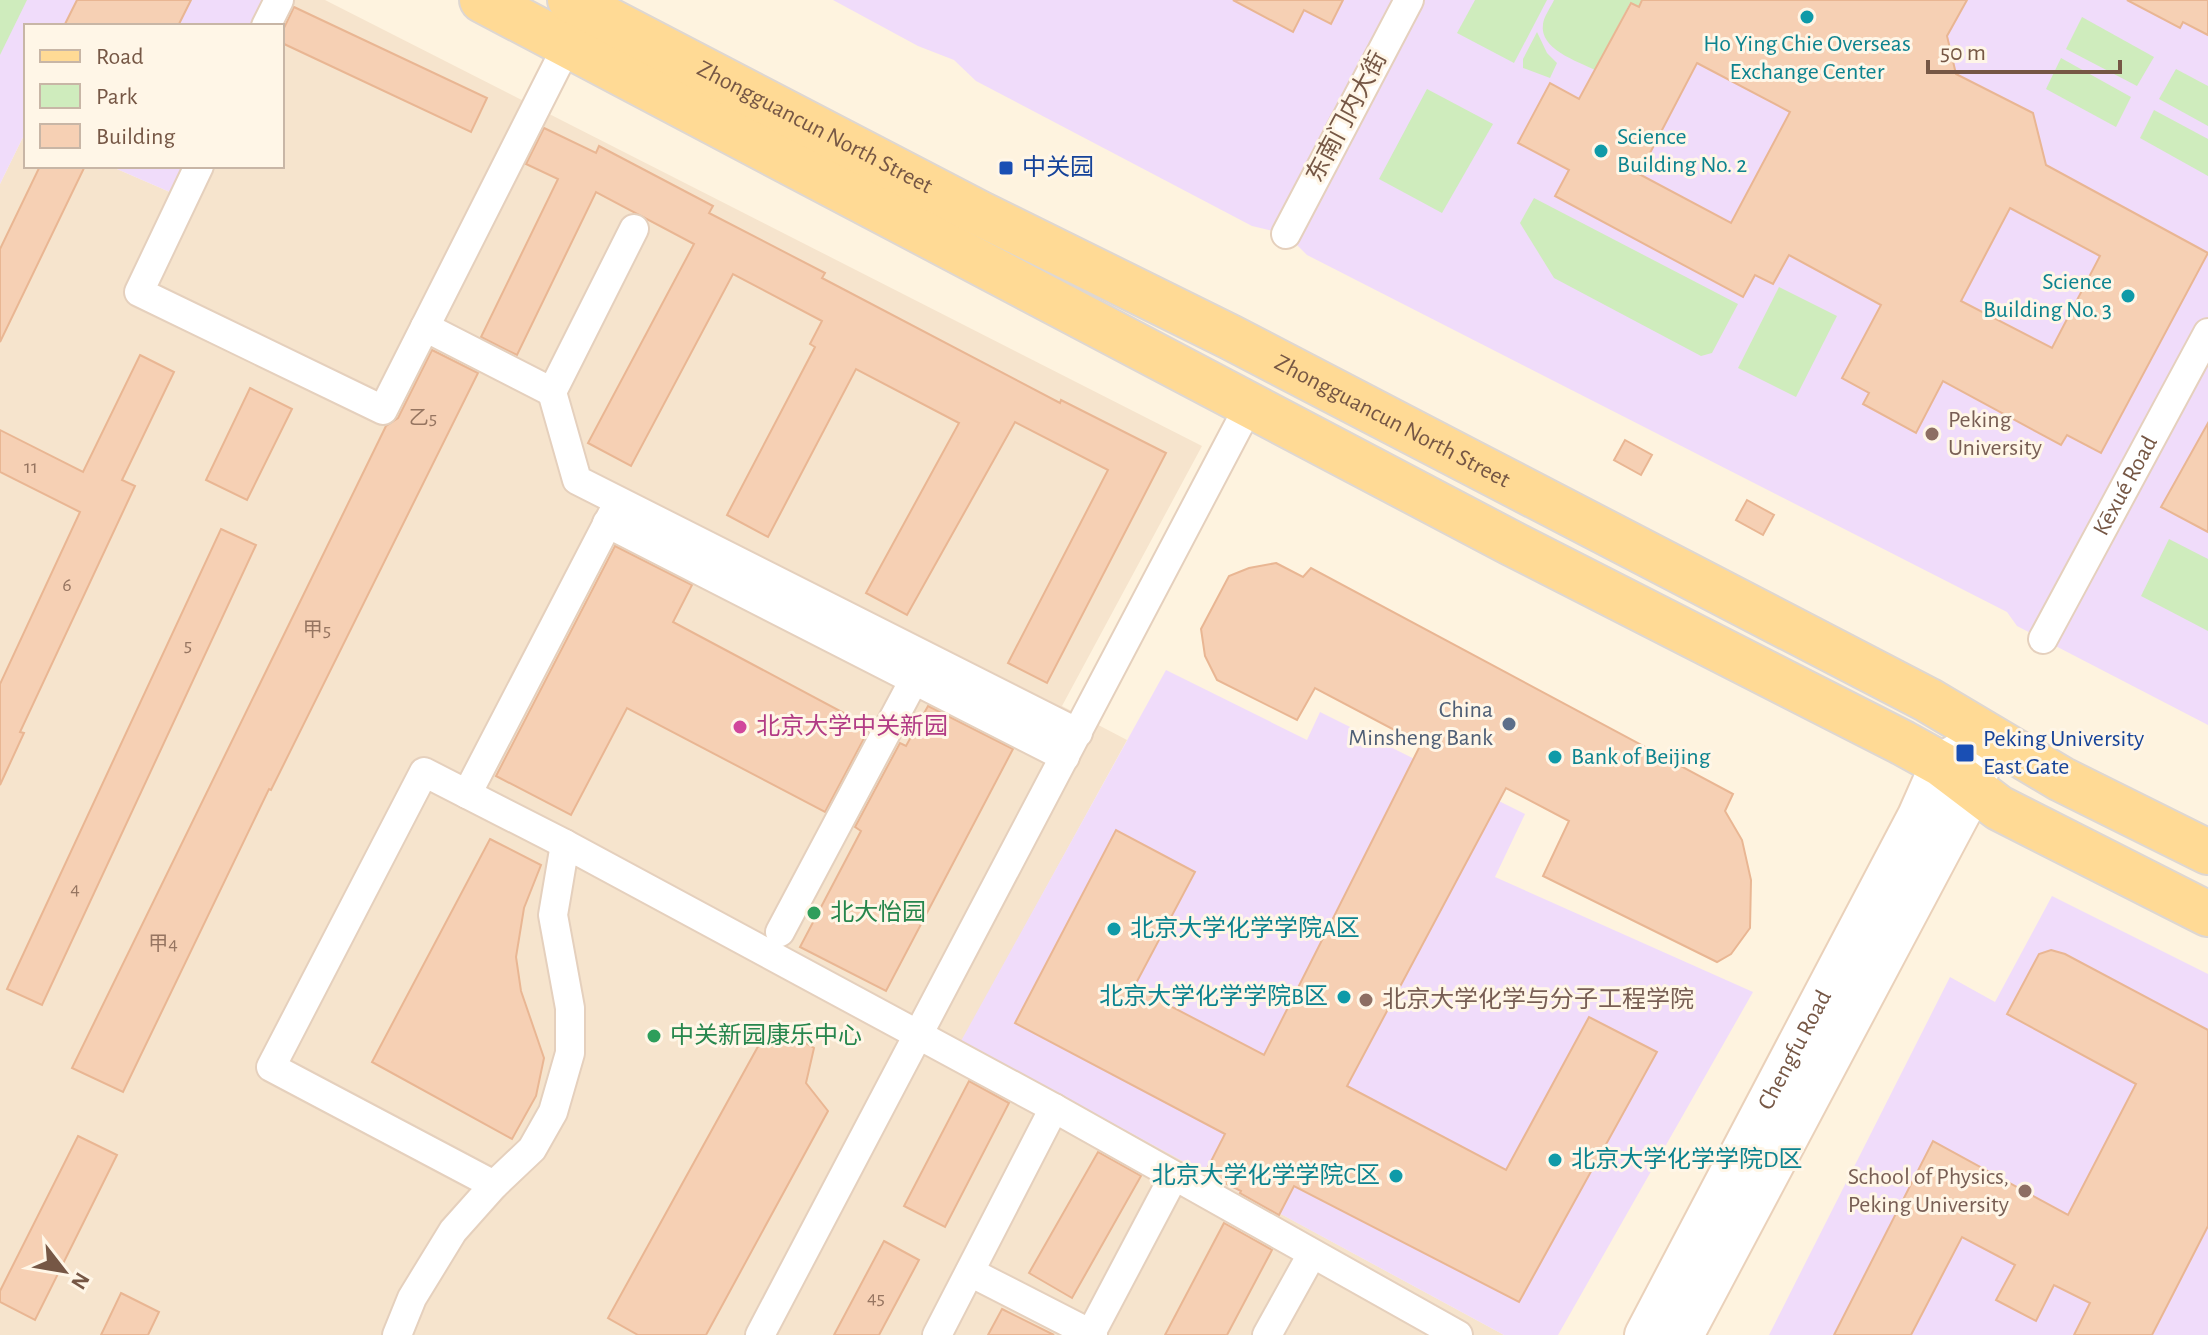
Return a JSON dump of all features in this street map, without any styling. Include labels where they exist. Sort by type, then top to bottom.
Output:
[{"type":"main road","name":"Zhongguancun North Street","points":[[482,0],[1958,775],[1999,808],[2208,914]]},
{"type":"main road","name":"Zhongguancun North Street","points":[[570,0],[965,206],[1287,366],[1900,686],[2061,779],[2208,852]]},
{"type":"main road","points":[[1958,775],[1988,735]]},
{"type":"main road","name":"Chengfu Road","points":[[1645,1335],[1918,816],[1958,775]]},
{"type":"main road","name":"Chengfu Road","points":[[1683,1335],[1958,775]]},
{"type":"street","points":[[267,24],[279,0]]},
{"type":"street","name":"东南门内大街","points":[[1286,234],[1409,0]]},
{"type":"street","points":[[198,168],[139,292],[383,410],[567,46]]},
{"type":"street","points":[[634,229],[552,392],[577,480],[613,512],[914,680],[1072,745]]},
{"type":"street","points":[[425,327],[552,392]]},
{"type":"street","name":"Kēxué Road","points":[[2043,639],[2208,333]]},
{"type":"street","points":[[760,1335],[1250,404]]},
{"type":"street","points":[[613,512],[1072,745]]},
{"type":"street","points":[[467,794],[613,512]]},
{"type":"street","points":[[780,932],[914,680]]},
{"type":"street","points":[[494,1185],[271,1067],[424,772],[565,844],[1054,1108],[1458,1335]]},
{"type":"street","points":[[397,1335],[412,1298],[453,1231],[532,1149],[553,1112],[570,1053],[570,1008],[553,915],[565,844]]},
{"type":"street","points":[[937,1335],[1054,1108]]},
{"type":"street","points":[[970,1272],[1091,1335],[1174,1176]]},
{"type":"street","points":[[1267,1335],[1312,1254]]},
{"type":"shaded area","points":[[0,0],[274,0],[263,24],[24,24],[24,135],[0,184]]},
{"type":"shaded area","points":[[274,0],[325,0],[1202,446],[1062,706],[1127,740],[962,1041],[1504,1335],[0,1335],[0,184],[24,135],[24,168],[115,168],[179,196],[193,168],[284,168],[284,24],[263,24]]},
{"type":"shaded area","name":"Peking University","points":[[833,0],[2208,0],[2208,725],[2017,626],[2007,612],[1307,255],[1286,234],[1252,226],[976,81],[954,60],[918,46]]},
{"type":"shaded area","points":[[115,168],[193,168],[179,196]]},
{"type":"shaded area","name":"北京大学化学与分子工程学院","points":[[1166,670],[1307,740],[1320,712],[1525,814],[1495,877],[1753,992],[1558,1335],[1504,1335],[961,1041]]},
{"type":"shaded area","name":"School of Physics, Peking University","points":[[2052,896],[2208,974],[2208,1335],[1769,1335],[1950,977],[1995,1002]]},
{"type":"green space","points":[[0,0],[27,0],[0,55]]},
{"type":"green space","points":[[1475,0],[1547,0],[1514,63],[1457,33]]},
{"type":"green space","points":[[1554,0],[1642,0],[1639,7],[1630,3],[1595,70],[1561,53],[1547,40],[1543,24]]},
{"type":"green space","points":[[2082,17],[2154,57],[2137,86],[2066,49]]},
{"type":"green space","points":[[1537,32],[1547,53],[1557,63],[1550,78],[1523,68],[1523,59]]},
{"type":"green space","points":[[2061,58],[2131,97],[2116,127],[2046,89]]},
{"type":"green space","points":[[2176,69],[2208,86],[2208,126],[2159,99]]},
{"type":"green space","points":[[1427,89],[1493,124],[1442,213],[1379,179]]},
{"type":"green space","points":[[2154,110],[2208,139],[2208,176],[2140,138]]},
{"type":"green space","points":[[1534,198],[1738,304],[1712,353],[1701,356],[1554,278],[1520,223]]},
{"type":"green space","points":[[1779,287],[1837,316],[1796,397],[1738,368]]},
{"type":"green space","points":[[2169,539],[2208,559],[2208,631],[2141,596]]},
{"type":"building","points":[[77,0],[191,0],[179,24],[65,24]]},
{"type":"building","points":[[1233,0],[1343,0],[1331,24],[1304,10],[1293,32]]},
{"type":"building","points":[[1642,0],[1967,0],[1947,36],[1956,74],[2033,113],[2046,165],[2208,253],[2101,453],[2067,435],[2061,445],[1943,381],[1916,433],[1863,404],[1869,393],[1842,378],[1881,305],[1789,255],[1773,284],[1755,275],[1743,297],[1555,196],[1569,170],[1518,143],[1550,83],[1579,99],[1631,3],[1639,7]],"holes":[[[1697,63],[1790,112],[1731,223],[1639,174]],[[2010,208],[2100,256],[2052,348],[1961,301]]]},
{"type":"building","points":[[2127,0],[2208,0],[2208,35],[2183,22],[2180,28]]},
{"type":"building","points":[[294,7],[487,98],[471,132],[284,44],[284,28]]},
{"type":"building","points":[[544,128],[596,153],[599,146],[713,206],[709,213],[825,273],[822,278],[1060,403],[1061,400],[1166,453],[1047,683],[1008,663],[1108,470],[1015,422],[907,615],[866,593],[959,423],[856,369],[768,537],[727,515],[815,347],[810,344],[822,321],[733,274],[631,466],[588,443],[694,244],[596,192],[517,355],[481,337],[558,179],[526,164]]},
{"type":"building","points":[[39,168],[84,168],[0,342],[0,249]]},
{"type":"building","points":[[432,350],[478,373],[269,789],[123,1092],[72,1068],[386,426],[398,418]]},
{"type":"building","points":[[140,355],[174,372],[122,480],[135,486],[20,732],[24,733],[0,785],[0,684],[80,512],[0,472],[0,430],[83,472]]},
{"type":"building","points":[[250,388],[292,409],[247,500],[206,480]]},
{"type":"building","points":[[2208,423],[2208,532],[2161,507]]},
{"type":"building","points":[[1625,440],[1652,455],[1641,475],[1614,460]]},
{"type":"building","points":[[1747,500],[1774,515],[1763,535],[1736,520]]},
{"type":"building","points":[[221,529],[256,545],[42,1005],[7,989]]},
{"type":"building","points":[[615,546],[692,585],[673,622],[870,727],[825,812],[627,708],[571,815],[496,776]]},
{"type":"building","points":[[1276,563],[1303,577],[1311,568],[1733,794],[1725,811],[1742,840],[1751,880],[1750,928],[1731,954],[1717,962],[1543,876],[1569,821],[1506,788],[1347,1086],[1506,1170],[1589,1017],[1657,1052],[1519,1302],[1294,1186],[1279,1215],[1205,1173],[1225,1134],[1015,1023],[1116,830],[1195,872],[1134,987],[1264,1055],[1421,744],[1315,688],[1297,720],[1217,680],[1205,656],[1201,629],[1229,576]]},
{"type":"building","points":[[928,706],[1013,749],[886,991],[800,947],[861,831],[855,827],[900,743],[906,746]]},
{"type":"building","points":[[490,839],[541,865],[524,908],[516,957],[521,991],[544,1058],[536,1096],[512,1139],[372,1062]]},
{"type":"building","points":[[2051,950],[2065,954],[2208,1030],[2208,1226],[2152,1335],[2074,1335],[2090,1303],[2054,1285],[2036,1321],[1996,1300],[2015,1265],[1962,1237],[1911,1335],[1834,1335],[1933,1141],[2068,1215],[2136,1084],[2007,1014],[2039,954]]},
{"type":"building","points":[[771,1023],[814,1048],[806,1083],[828,1111],[706,1335],[638,1335],[608,1318]]},
{"type":"building","points":[[969,1081],[1009,1103],[945,1227],[904,1206]]},
{"type":"building","points":[[78,1136],[117,1155],[35,1320],[0,1302],[0,1291]]},
{"type":"building","points":[[1098,1152],[1141,1176],[1072,1298],[1029,1273]]},
{"type":"building","points":[[1224,1223],[1272,1250],[1227,1335],[1165,1335]]},
{"type":"building","points":[[884,1241],[919,1260],[879,1335],[834,1335]]},
{"type":"building","points":[[121,1293],[159,1312],[148,1335],[101,1335]]},
{"type":"building","points":[[1002,1309],[1054,1335],[988,1335]]},
{"type":"place","name":"Ho Ying Chie Overseas Exchange Center","points":[[1807,17]]},
{"type":"place","name":"Science Building No. 2","points":[[1601,151]]},
{"type":"place","name":"中关园","points":[[1006,168]]},
{"type":"place","name":"Science Building No. 3","points":[[2128,296]]},
{"type":"place","name":"Peking University","points":[[1932,434]]},
{"type":"place","name":"China Minsheng Bank","points":[[1509,724]]},
{"type":"place","name":"北京大学中关新园","points":[[740,727]]},
{"type":"place","name":"Peking University East Gate","points":[[1965,753]]},
{"type":"place","name":"Bank of Beijing","points":[[1555,757]]},
{"type":"place","name":"北大怡园","points":[[814,913]]},
{"type":"place","name":"北京大学化学学院A区","points":[[1114,929]]},
{"type":"place","name":"北京大学化学学院B区","points":[[1344,997]]},
{"type":"place","name":"北京大学化学与分子工程学院","points":[[1366,1000]]},
{"type":"place","name":"中关新园康乐中心","points":[[654,1036]]},
{"type":"place","name":"北京大学化学学院D区","points":[[1555,1160]]},
{"type":"place","name":"北京大学化学学院C区","points":[[1396,1176]]},
{"type":"place","name":"School of Physics, Peking University","points":[[2025,1191]]}]
